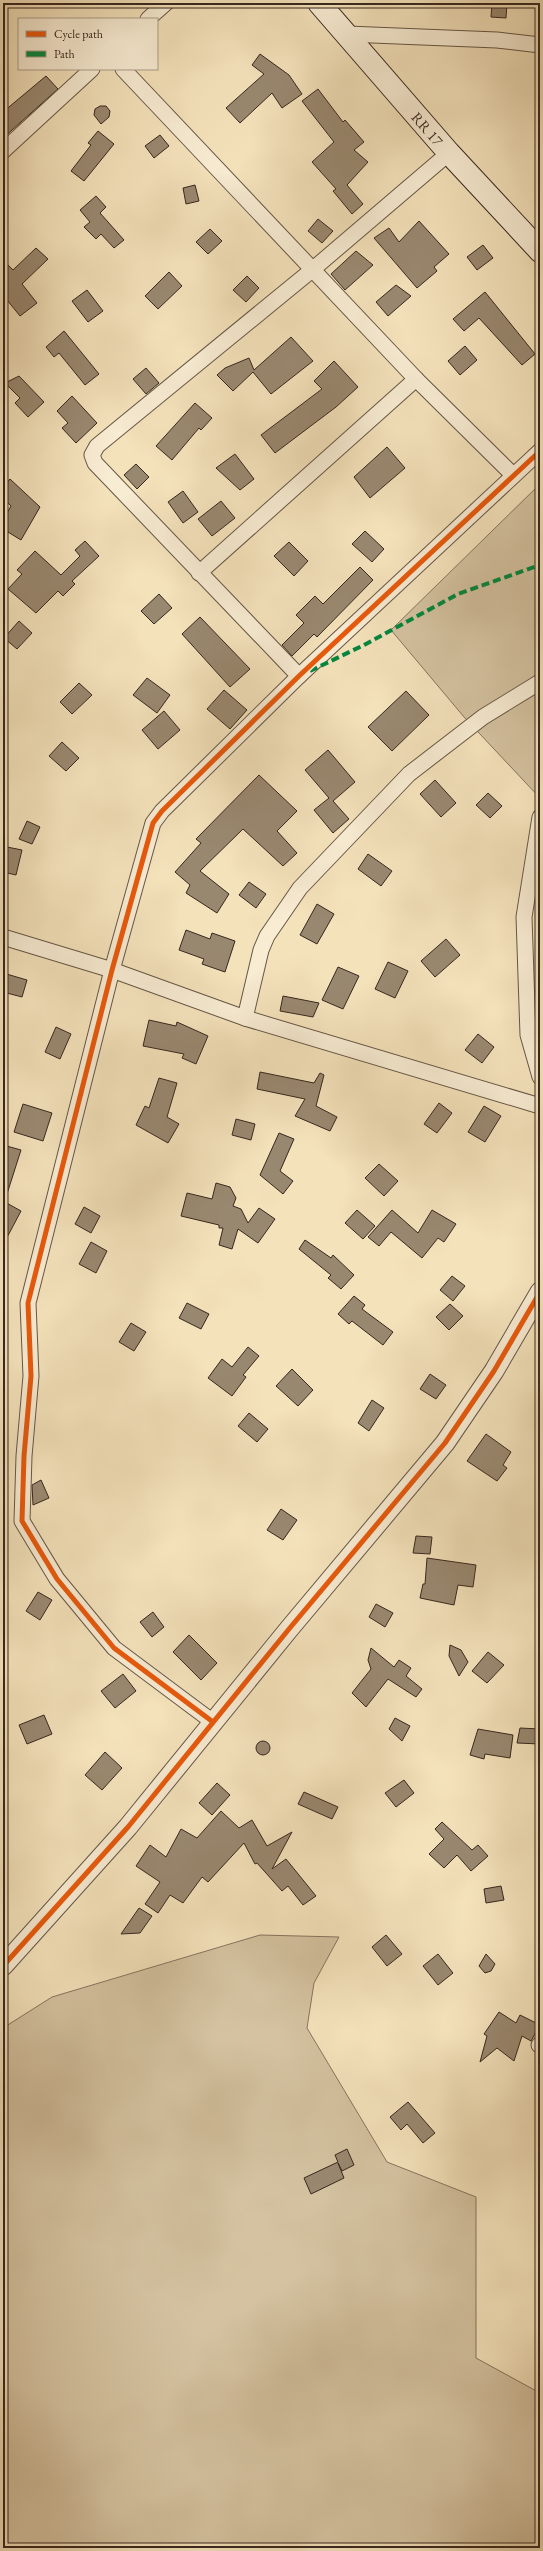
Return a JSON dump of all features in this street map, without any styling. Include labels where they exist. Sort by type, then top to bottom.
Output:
[{"type":"main road","name":"RR 17","points":[[319,3],[449,153],[540,251]]},
{"type":"street","points":[[149,18],[166,3]]},
{"type":"street","points":[[347,34],[497,40],[540,45]]},
{"type":"street","points":[[3,151],[91,70]]},
{"type":"street","points":[[124,70],[416,379],[513,475]]},
{"type":"street","points":[[298,676],[95,463],[92,455],[97,446],[312,270],[449,153]]},
{"type":"street","points":[[199,573],[416,379]]},
{"type":"street","points":[[213,1722],[114,1648],[57,1578],[22,1521],[24,1456],[32,1376],[28,1303],[112,970],[153,823],[162,811],[298,676],[540,450]]},
{"type":"street","points":[[245,1018],[261,950],[267,936],[300,888],[409,774],[483,717],[540,682]]},
{"type":"street","points":[[540,817],[524,917],[528,1035],[540,1077]]},
{"type":"street","points":[[3,937],[112,970],[245,1018],[540,1106]]},
{"type":"street","points":[[3,1966],[123,1833],[213,1722],[445,1443],[494,1371],[540,1292]]},
{"type":"shaded area","points":[[540,484],[540,798],[464,717],[391,630]]},
{"type":"shaded area","points":[[260,1935],[339,1937],[314,1983],[307,2028],[387,2162],[476,2197],[476,2358],[540,2393],[540,2548],[3,2548],[3,2028],[52,1997]]},
{"type":"building","points":[[492,3],[507,3],[506,18],[491,17]]},
{"type":"building","points":[[260,54],[289,75],[302,94],[282,108],[272,93],[240,123],[226,108],[264,74],[252,65]]},
{"type":"building","points":[[46,76],[58,89],[3,138],[3,112]]},
{"type":"building","points":[[318,89],[343,122],[345,120],[364,142],[354,150],[368,162],[347,185],[363,204],[352,214],[333,191],[336,189],[312,162],[334,142],[302,101]]},
{"type":"building","points":[[100,106],[106,106],[110,111],[109,117],[101,124],[94,115],[95,109]]},
{"type":"building","points":[[98,131],[114,144],[84,181],[71,171],[91,145],[88,143]]},
{"type":"building","points":[[160,135],[169,146],[154,158],[145,146]]},
{"type":"building","points":[[195,185],[199,201],[186,204],[183,188]]},
{"type":"building","points":[[96,196],[106,207],[100,213],[124,240],[114,248],[101,234],[96,239],[84,227],[90,222],[80,210]]},
{"type":"building","points":[[318,219],[333,231],[322,243],[308,231]]},
{"type":"building","points":[[419,221],[449,254],[434,267],[437,271],[417,288],[374,238],[389,228],[399,242]]},
{"type":"building","points":[[210,229],[222,241],[208,254],[196,242]]},
{"type":"building","points":[[483,245],[493,258],[477,270],[467,257]]},
{"type":"building","points":[[36,248],[48,259],[22,284],[37,303],[20,316],[3,295],[3,260],[13,270]]},
{"type":"building","points":[[356,251],[373,265],[345,290],[331,274]]},
{"type":"building","points":[[169,272],[182,286],[158,309],[145,296]]},
{"type":"building","points":[[247,276],[259,288],[246,302],[233,290]]},
{"type":"building","points":[[396,285],[411,296],[388,316],[376,302]]},
{"type":"building","points":[[87,290],[103,311],[88,322],[72,301]]},
{"type":"building","points":[[485,292],[535,354],[522,365],[479,318],[464,331],[453,319]]},
{"type":"building","points":[[64,331],[99,374],[85,385],[59,353],[54,357],[46,347]]},
{"type":"building","points":[[291,337],[313,361],[271,394],[253,372],[233,391],[217,375],[225,368],[249,358],[254,370]]},
{"type":"building","points":[[465,346],[477,360],[460,375],[448,361]]},
{"type":"building","points":[[334,361],[358,387],[336,407],[275,453],[261,435],[322,389],[314,381]]},
{"type":"building","points":[[146,368],[159,383],[146,394],[133,379]]},
{"type":"building","points":[[19,376],[44,402],[28,417],[15,403],[20,398],[5,383]]},
{"type":"building","points":[[72,396],[97,423],[76,443],[62,428],[68,423],[57,411]]},
{"type":"building","points":[[195,403],[212,418],[201,430],[199,428],[172,460],[156,446]]},
{"type":"building","points":[[387,447],[405,468],[370,498],[354,477]]},
{"type":"building","points":[[235,454],[254,479],[240,490],[216,468]]},
{"type":"building","points":[[136,464],[149,477],[137,489],[124,475]]},
{"type":"building","points":[[10,479],[40,507],[21,540],[3,529],[3,520],[11,506],[3,498],[3,487]]},
{"type":"building","points":[[183,491],[198,512],[183,523],[168,502]]},
{"type":"building","points":[[221,501],[235,518],[212,536],[198,519]]},
{"type":"building","points":[[365,531],[384,549],[372,562],[352,544]]},
{"type":"building","points":[[85,541],[99,556],[72,581],[75,584],[63,596],[58,591],[36,613],[8,589],[22,574],[17,570],[35,551],[61,575],[80,556],[75,550]]},
{"type":"building","points":[[289,542],[308,561],[294,576],[274,556]]},
{"type":"building","points":[[360,567],[373,580],[317,637],[314,634],[292,656],[282,645],[304,623],[296,615],[315,596],[323,604]]},
{"type":"building","points":[[159,594],[172,608],[154,624],[141,611]]},
{"type":"building","points":[[200,617],[250,669],[230,687],[182,634]]},
{"type":"building","points":[[19,621],[32,633],[17,649],[4,638]]},
{"type":"building","points":[[147,678],[170,695],[157,713],[133,695]]},
{"type":"building","points":[[79,683],[92,695],[72,714],[60,702]]},
{"type":"building","points":[[224,690],[247,710],[230,729],[207,709]]},
{"type":"building","points":[[406,691],[429,715],[392,751],[368,727]]},
{"type":"building","points":[[164,711],[180,730],[158,749],[142,730]]},
{"type":"building","points":[[62,742],[79,758],[66,771],[49,756]]},
{"type":"building","points":[[328,750],[355,782],[333,801],[349,819],[333,833],[314,810],[329,798],[305,770]]},
{"type":"building","points":[[259,775],[297,811],[277,831],[297,853],[283,866],[243,829],[200,871],[229,894],[217,913],[186,893],[190,885],[175,872],[201,843],[196,839]]},
{"type":"building","points":[[435,780],[456,803],[441,817],[420,794]]},
{"type":"building","points":[[488,793],[502,806],[490,818],[476,805]]},
{"type":"building","points":[[27,821],[40,827],[32,844],[19,839]]},
{"type":"building","points":[[7,847],[22,850],[16,875],[3,872]]},
{"type":"building","points":[[368,854],[392,871],[381,886],[358,869]]},
{"type":"building","points":[[249,882],[266,894],[256,908],[239,895]]},
{"type":"building","points":[[317,904],[334,914],[317,944],[300,935]]},
{"type":"building","points":[[186,930],[210,939],[212,933],[235,941],[225,972],[202,964],[204,959],[179,950]]},
{"type":"building","points":[[446,939],[460,955],[435,977],[421,961]]},
{"type":"building","points":[[388,962],[408,971],[395,998],[375,989]]},
{"type":"building","points":[[338,967],[359,976],[343,1009],[322,1000]]},
{"type":"building","points":[[3,973],[27,980],[22,997],[3,992]]},
{"type":"building","points":[[283,996],[319,1003],[313,1017],[280,1011]]},
{"type":"building","points":[[149,1020],[176,1026],[177,1022],[208,1036],[196,1064],[182,1058],[184,1054],[143,1046]]},
{"type":"building","points":[[56,1027],[71,1034],[60,1059],[45,1052]]},
{"type":"building","points":[[478,1034],[494,1047],[482,1063],[465,1050]]},
{"type":"building","points":[[260,1072],[314,1083],[320,1073],[324,1075],[316,1106],[337,1117],[330,1131],[295,1116],[305,1099],[257,1089]]},
{"type":"building","points":[[159,1078],[177,1083],[167,1117],[179,1124],[168,1143],[136,1125],[145,1106],[149,1108]]},
{"type":"building","points":[[439,1103],[452,1113],[437,1133],[424,1124]]},
{"type":"building","points":[[23,1104],[52,1113],[43,1141],[14,1132]]},
{"type":"building","points":[[484,1106],[501,1116],[485,1142],[468,1132]]},
{"type":"building","points":[[236,1119],[255,1124],[251,1140],[232,1135]]},
{"type":"building","points":[[279,1133],[294,1139],[280,1171],[293,1181],[283,1194],[260,1175]]},
{"type":"building","points":[[3,1145],[21,1150],[6,1197],[3,1196]]},
{"type":"building","points":[[379,1164],[398,1181],[384,1196],[365,1178]]},
{"type":"building","points":[[216,1183],[230,1187],[236,1198],[233,1206],[241,1209],[248,1223],[259,1208],[275,1219],[258,1243],[238,1229],[232,1249],[219,1245],[223,1228],[219,1228],[219,1225],[181,1216],[187,1193],[212,1199]]},
{"type":"building","points":[[3,1201],[21,1211],[3,1245]]},
{"type":"building","points":[[84,1207],[100,1216],[91,1233],[75,1224]]},
{"type":"building","points":[[357,1210],[375,1226],[363,1239],[345,1223]]},
{"type":"building","points":[[392,1210],[418,1233],[432,1210],[456,1224],[444,1242],[438,1238],[422,1258],[391,1232],[379,1246],[368,1237]]},
{"type":"building","points":[[305,1240],[331,1258],[333,1255],[354,1275],[341,1289],[328,1278],[331,1275],[299,1249]]},
{"type":"building","points":[[91,1242],[107,1251],[96,1273],[79,1264]]},
{"type":"building","points":[[452,1276],[465,1286],[453,1301],[440,1290]]},
{"type":"building","points":[[354,1296],[365,1305],[362,1309],[393,1332],[383,1345],[352,1321],[349,1324],[338,1314]]},
{"type":"building","points":[[187,1303],[209,1314],[201,1329],[179,1318]]},
{"type":"building","points":[[450,1304],[463,1316],[449,1330],[436,1317]]},
{"type":"building","points":[[131,1323],[146,1332],[134,1351],[119,1342]]},
{"type":"building","points":[[248,1347],[259,1356],[243,1375],[246,1377],[232,1396],[208,1378],[222,1359],[232,1367]]},
{"type":"building","points":[[292,1369],[313,1390],[298,1406],[276,1386]]},
{"type":"building","points":[[430,1374],[446,1385],[436,1399],[420,1389]]},
{"type":"building","points":[[372,1400],[384,1408],[369,1431],[358,1423]]},
{"type":"building","points":[[249,1413],[268,1429],[257,1442],[238,1426]]},
{"type":"building","points":[[486,1434],[511,1452],[503,1465],[507,1468],[497,1481],[467,1461]]},
{"type":"building","points":[[41,1480],[49,1498],[33,1505],[32,1485]]},
{"type":"building","points":[[281,1509],[297,1520],[283,1540],[267,1530]]},
{"type":"building","points":[[416,1536],[432,1537],[430,1554],[413,1553]]},
{"type":"building","points":[[427,1558],[476,1565],[473,1587],[458,1585],[454,1605],[420,1598],[423,1584],[425,1584]]},
{"type":"building","points":[[38,1592],[52,1600],[40,1620],[26,1611]]},
{"type":"building","points":[[376,1604],[393,1613],[385,1627],[369,1617]]},
{"type":"building","points":[[153,1612],[164,1627],[152,1637],[140,1622]]},
{"type":"building","points":[[189,1635],[217,1663],[201,1680],[173,1652]]},
{"type":"building","points":[[450,1645],[461,1650],[468,1662],[459,1676],[449,1656]]},
{"type":"building","points":[[371,1648],[394,1667],[399,1660],[411,1668],[406,1676],[422,1689],[416,1697],[388,1679],[366,1707],[352,1693],[371,1669],[368,1660]]},
{"type":"building","points":[[488,1652],[504,1665],[487,1683],[472,1671]]},
{"type":"building","points":[[123,1674],[136,1691],[115,1708],[101,1691]]},
{"type":"building","points":[[44,1715],[52,1734],[27,1744],[19,1725]]},
{"type":"building","points":[[395,1718],[410,1726],[402,1741],[389,1729]]},
{"type":"building","points":[[520,1728],[540,1729],[540,1744],[517,1743]]},
{"type":"building","points":[[478,1729],[513,1735],[510,1758],[485,1754],[484,1759],[470,1755]]},
{"type":"building","points":[[260,1741],[266,1741],[270,1745],[270,1751],[266,1755],[260,1755],[256,1751],[256,1745]]},
{"type":"building","points":[[105,1752],[122,1768],[102,1790],[85,1775]]},
{"type":"building","points":[[404,1780],[414,1793],[396,1807],[385,1793]]},
{"type":"building","points":[[217,1783],[230,1795],[212,1815],[199,1803]]},
{"type":"building","points":[[304,1792],[338,1807],[332,1819],[298,1804]]},
{"type":"building","points":[[221,1811],[239,1828],[252,1820],[267,1846],[292,1832],[272,1869],[286,1859],[316,1896],[303,1905],[288,1886],[282,1891],[257,1863],[255,1864],[244,1843],[208,1882],[202,1877],[183,1903],[170,1895],[158,1913],[145,1904],[160,1882],[136,1866],[150,1845],[166,1857],[181,1829],[197,1838]]},
{"type":"building","points":[[442,1822],[472,1850],[478,1845],[488,1856],[471,1871],[457,1855],[444,1868],[429,1854],[444,1839],[435,1829]]},
{"type":"building","points":[[501,1886],[504,1900],[486,1903],[484,1889]]},
{"type":"building","points":[[139,1908],[152,1916],[140,1933],[121,1934]]},
{"type":"building","points":[[386,1935],[402,1954],[387,1966],[372,1947]]},
{"type":"building","points":[[438,1954],[453,1973],[438,1985],[423,1966]]},
{"type":"building","points":[[486,1954],[495,1964],[491,1971],[485,1973],[479,1966]]},
{"type":"building","points":[[499,2012],[516,2023],[520,2015],[540,2025],[531,2041],[522,2036],[514,2061],[497,2048],[480,2062],[487,2036],[484,2034]]},
{"type":"building","points":[[408,2102],[435,2133],[423,2143],[407,2124],[401,2130],[390,2117]]},
{"type":"building","points":[[347,2149],[354,2165],[342,2171],[338,2163],[344,2178],[311,2194],[304,2178],[338,2162],[335,2155]]},
{"type":"marked path","points":[[310,671],[364,645],[458,594],[540,565]]},
{"type":"cycle path","points":[[213,1722],[114,1648],[57,1579],[22,1521],[24,1456],[31,1376],[28,1303],[112,970],[153,823],[162,811],[299,676],[540,451]]},
{"type":"cycle path","points":[[3,1966],[128,1827],[289,1629],[445,1443],[494,1371],[540,1292]]}]
